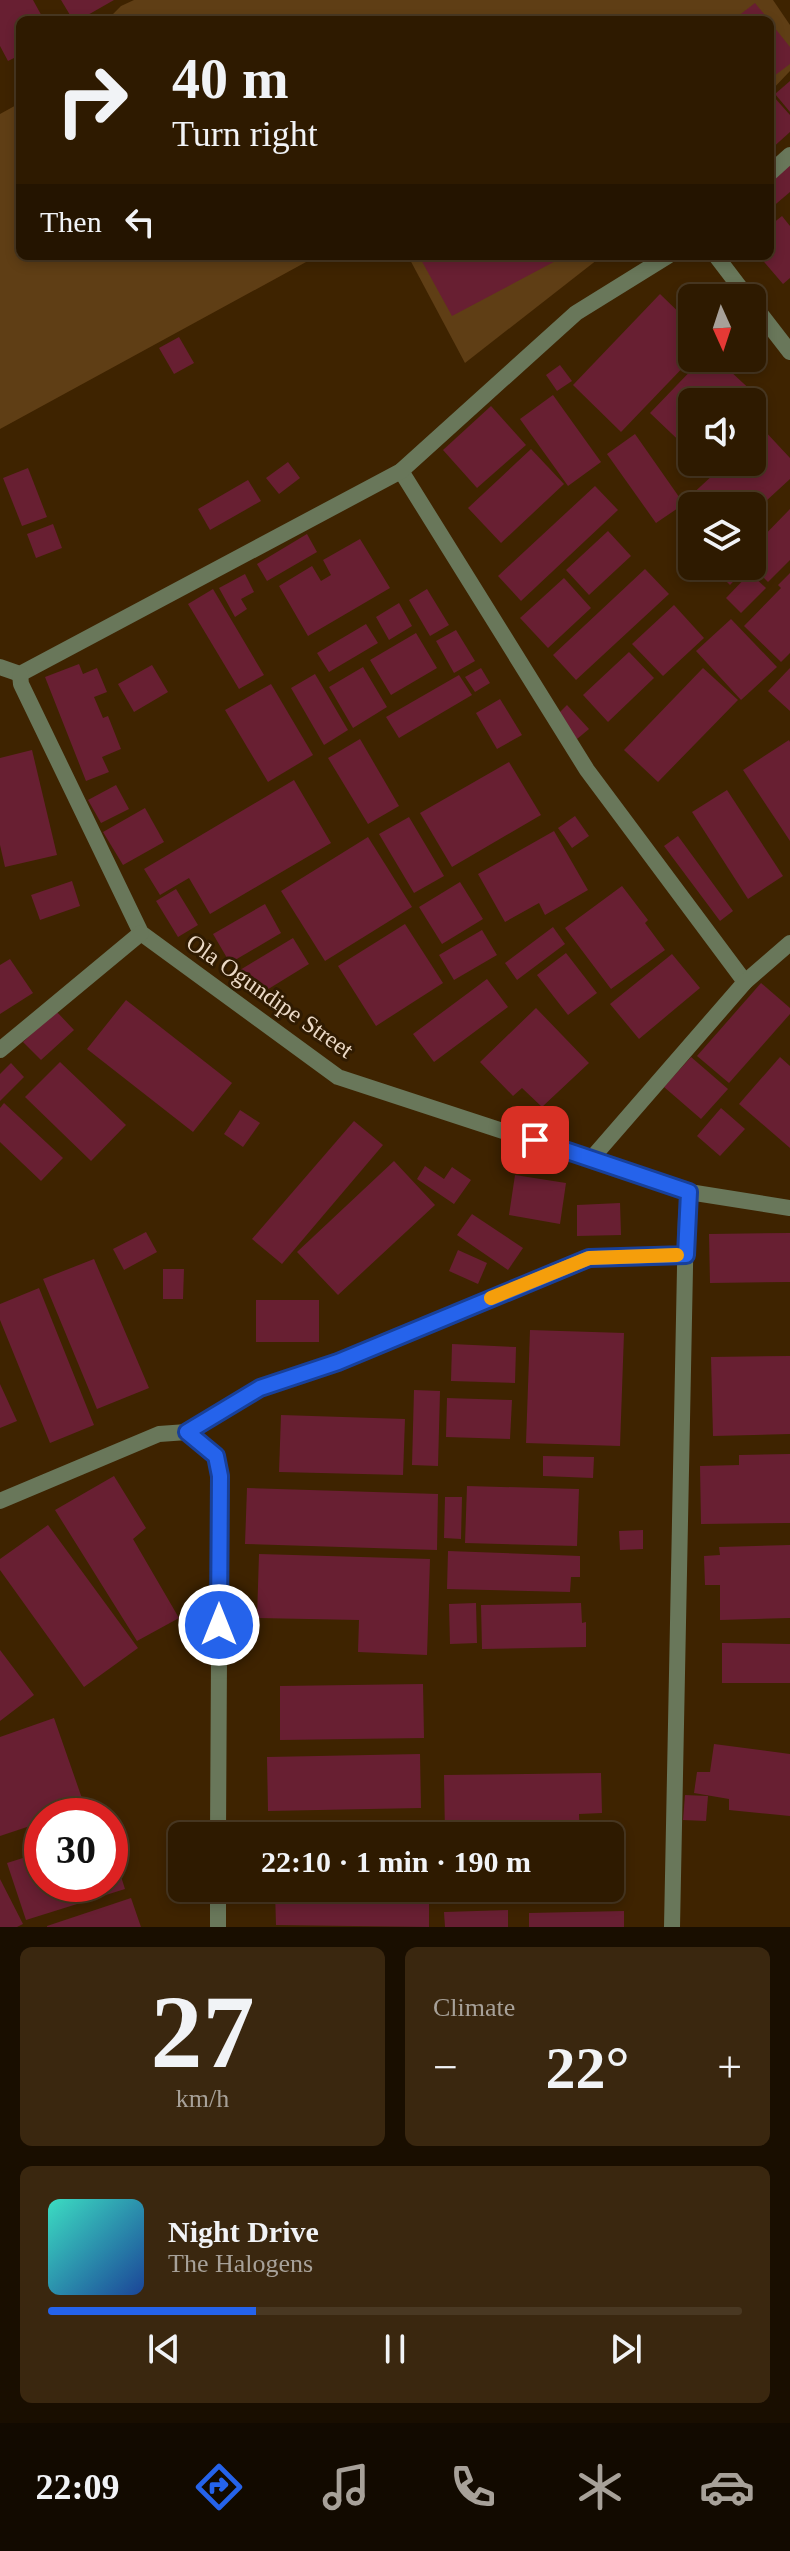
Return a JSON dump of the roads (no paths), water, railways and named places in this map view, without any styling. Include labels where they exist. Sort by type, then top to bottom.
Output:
[{"type":"street","points":[[774,169],[790,155]]},
{"type":"street","points":[[0,667],[20,674],[401,471],[576,313],[662,260]]},
{"type":"street","points":[[719,260],[738,284]]},
{"type":"street","points":[[766,321],[790,352]]},
{"type":"street","points":[[401,471],[587,770],[745,982]]},
{"type":"street","name":"Ola Ogundipe Street","points":[[20,674],[21,684],[141,933],[338,1077],[689,1192],[790,1208]]},
{"type":"street","points":[[0,1050],[141,933]]},
{"type":"street","points":[[592,1158],[745,982],[790,943]]},
{"type":"street","points":[[672,1927],[689,1192]]},
{"type":"street","points":[[0,1501],[159,1434],[187,1432],[260,1388],[338,1362],[589,1258],[686,1255]]},
{"type":"street","points":[[187,1432],[216,1456],[220,1476],[218,1822]]},
{"type":"street","points":[[218,1902],[218,1927]]}]
